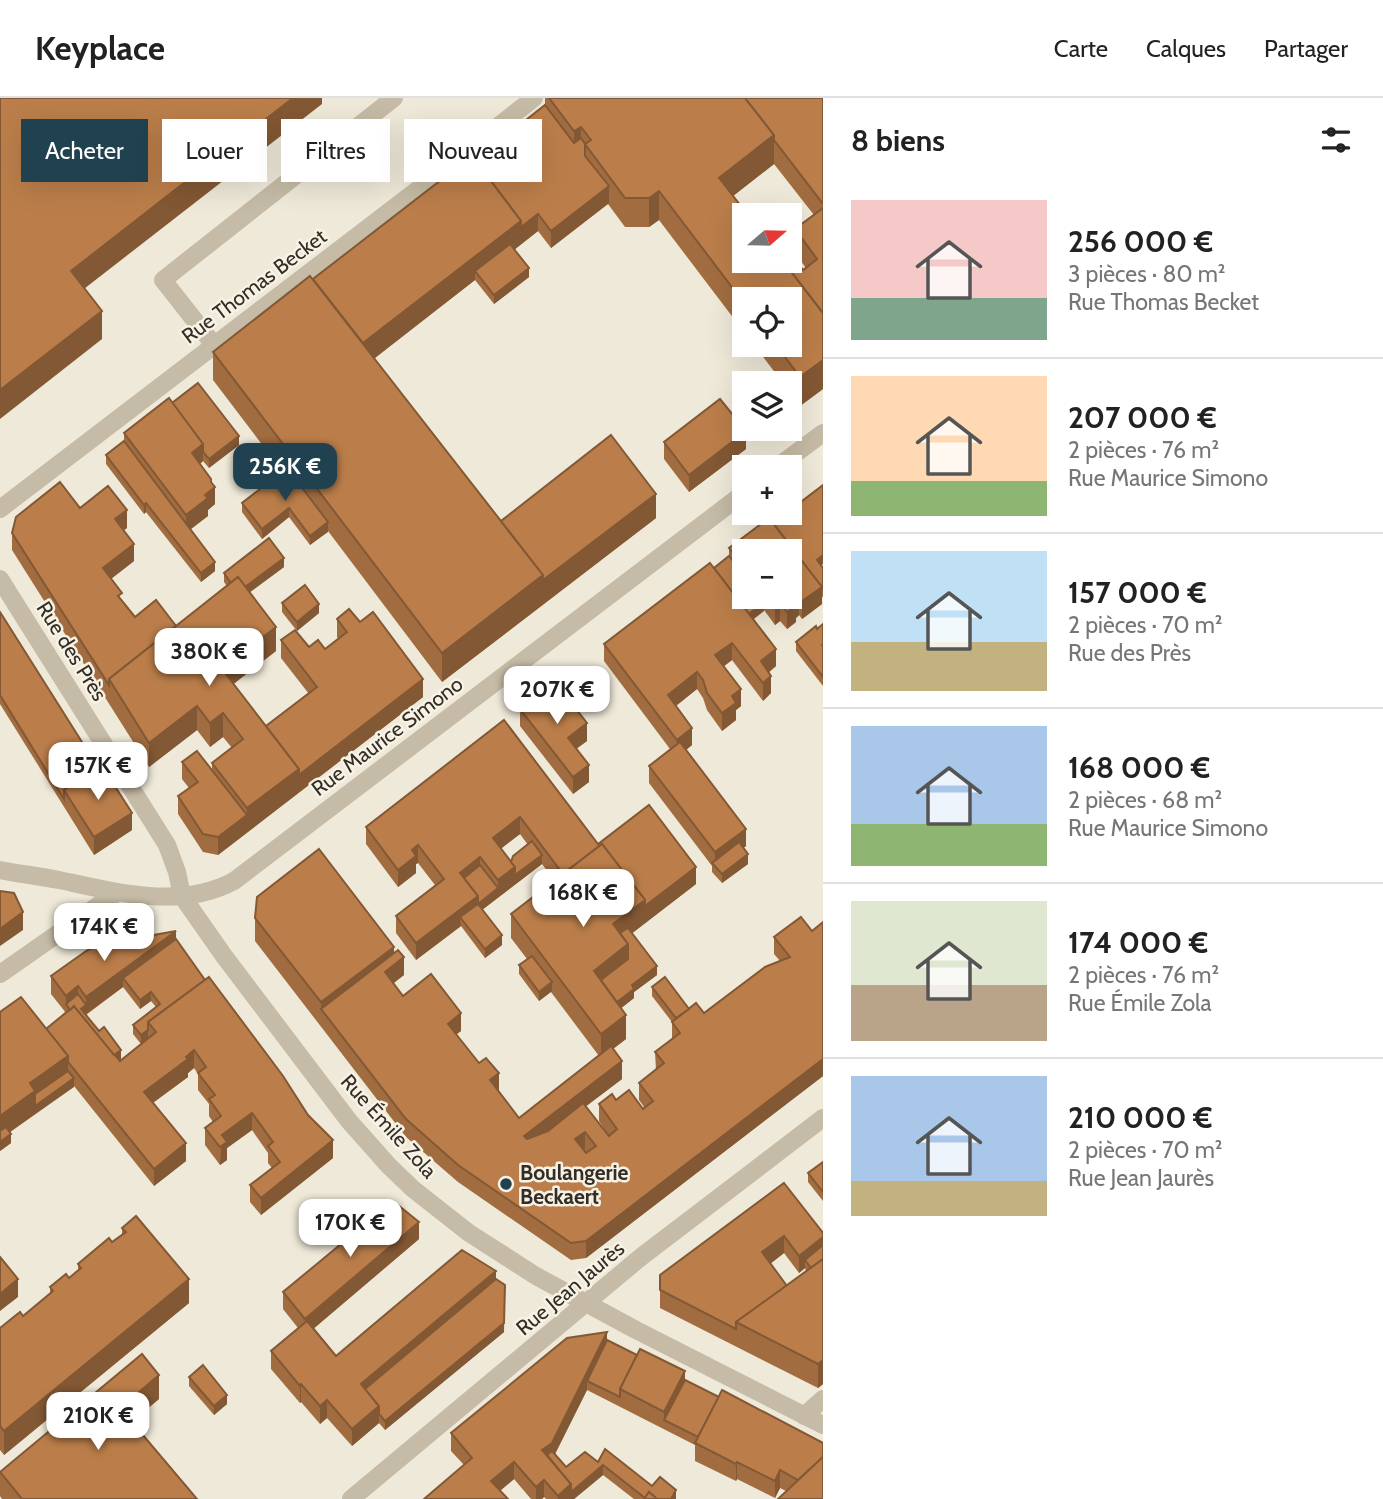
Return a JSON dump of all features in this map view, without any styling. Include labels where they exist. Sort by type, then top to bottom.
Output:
[{"type":"street","points":[[214,345],[163,280],[394,98]]},
{"type":"street","name":"Rue Thomas Becket","points":[[0,509],[534,98]]},
{"type":"street","points":[[793,455],[823,432]]},
{"type":"street","name":"Rue Maurice Simono","points":[[182,896],[213,890],[234,881],[732,502]]},
{"type":"street","name":"Rue des Près","points":[[0,579],[167,845],[182,896]]},
{"type":"street","points":[[0,870],[116,892],[182,896]]},
{"type":"street","points":[[0,974],[116,892]]},
{"type":"street","name":"Rue Émile Zola","points":[[182,896],[349,1121],[389,1166],[439,1211],[536,1276],[823,1426]]},
{"type":"street","name":"Rue Jean Jaurès","points":[[351,1499],[641,1257],[823,1118]]},
{"type":"street","points":[[803,1416],[823,1399]]},
{"type":"building","points":[[0,98],[293,98],[266,119],[162,119],[162,182],[185,182],[71,271],[102,311],[0,390]]},
{"type":"building","points":[[549,98],[745,98],[774,135],[719,178],[739,203],[732,203],[732,273],[792,273],[823,313],[823,360],[802,376],[802,371],[796,371],[785,357],[802,357],[802,287],[732,287],[659,191],[649,198],[625,198],[585,144],[591,140],[581,127],[574,131]]},
{"type":"building","points":[[745,98],[823,98],[823,204],[774,140],[774,135]]},
{"type":"building","points":[[545,105],[574,143],[581,138],[585,144],[585,156],[609,186],[551,231],[538,214],[521,227],[521,221],[492,182],[542,182],[542,119],[527,119]]},
{"type":"building","points":[[438,182],[492,182],[521,221],[363,343],[313,279]]},
{"type":"building","points":[[823,208],[823,313],[792,273],[802,273],[802,269],[817,259],[802,239],[802,224]]},
{"type":"building","points":[[510,244],[529,268],[494,295],[475,271]]},
{"type":"building","points":[[310,276],[543,575],[442,653],[213,352]]},
{"type":"building","points":[[198,383],[239,436],[209,459],[203,452],[203,444],[172,403]]},
{"type":"building","points":[[169,398],[203,444],[192,453],[215,487],[205,495],[208,498],[186,515],[124,433]]},
{"type":"building","points":[[720,399],[732,414],[733,441],[689,475],[664,442]]},
{"type":"building","points":[[611,435],[656,494],[543,580],[543,575],[501,521]]},
{"type":"building","points":[[124,441],[215,562],[201,573],[106,455]]},
{"type":"building","points":[[287,468],[328,522],[310,536],[289,508],[262,529],[242,503]]},
{"type":"building","points":[[60,482],[80,508],[108,486],[127,510],[115,519],[134,544],[103,568],[122,593],[118,596],[135,617],[156,600],[176,626],[109,679],[109,685],[12,533],[16,517]]},
{"type":"building","points":[[823,485],[823,555],[817,560],[823,568],[823,589],[802,561],[802,539],[785,539],[775,525],[802,525],[802,501]]},
{"type":"building","points":[[760,525],[774,525],[785,539],[741,539]]},
{"type":"building","points":[[269,538],[284,558],[245,587],[238,577],[231,583],[224,573]]},
{"type":"building","points":[[729,556],[732,560],[732,592],[714,568]]},
{"type":"building","points":[[802,561],[822,587],[802,601]]},
{"type":"building","points":[[710,563],[732,592],[732,609],[745,609],[776,649],[761,661],[771,676],[763,683],[732,643],[715,655],[741,689],[732,696],[736,703],[722,713],[707,693],[697,672],[668,695],[692,728],[677,740],[604,644]]},
{"type":"building","points":[[238,577],[276,627],[222,669],[299,769],[247,808],[212,763],[243,739],[223,713],[210,723],[197,706],[149,743],[109,679]]},
{"type":"building","points":[[305,585],[319,604],[297,622],[282,603]]},
{"type":"building","points":[[349,609],[360,622],[373,612],[423,679],[299,775],[299,769],[266,726],[317,687],[281,640],[295,630],[309,647],[318,640],[325,649],[347,632],[337,619]]},
{"type":"building","points":[[0,612],[99,769],[64,790],[64,799],[0,695]]},
{"type":"building","points":[[823,624],[823,677],[796,642],[816,626],[817,629]]},
{"type":"building","points":[[555,682],[587,723],[568,738],[589,765],[573,777],[520,709]]},
{"type":"building","points":[[504,720],[598,844],[649,805],[696,867],[645,906],[645,900],[602,844],[563,874],[520,817],[493,838],[515,867],[498,880],[480,857],[460,873],[478,896],[416,943],[396,916],[444,879],[418,845],[412,850],[416,856],[398,870],[366,827]]},
{"type":"building","points":[[680,742],[746,829],[715,852],[649,766]]},
{"type":"building","points":[[197,751],[247,815],[218,837],[203,834],[178,796],[198,782],[182,762]]},
{"type":"building","points":[[102,766],[132,813],[94,837],[64,790]]},
{"type":"building","points":[[532,841],[542,855],[515,875],[515,867],[511,862],[513,856]]},
{"type":"building","points":[[739,842],[748,854],[722,874],[712,863]]},
{"type":"building","points":[[602,844],[645,900],[613,924],[628,944],[594,971],[626,1015],[601,1034],[511,914]]},
{"type":"building","points":[[319,849],[394,947],[321,1002],[255,918],[257,897]]},
{"type":"building","points":[[480,865],[498,888],[478,904],[478,896],[464,878]]},
{"type":"building","points":[[0,891],[14,893],[23,912],[0,929]]},
{"type":"building","points":[[478,904],[502,935],[485,949],[460,917]]},
{"type":"building","points":[[801,917],[812,931],[823,922],[823,1059],[586,1241],[571,1243],[458,1165],[406,1119],[321,1009],[398,950],[404,957],[385,972],[403,996],[431,974],[461,1013],[448,1024],[479,1063],[486,1058],[499,1073],[490,1080],[519,1118],[611,1046],[622,1061],[524,1136],[527,1139],[548,1131],[583,1103],[609,1136],[617,1129],[599,1104],[612,1094],[616,1100],[629,1090],[643,1109],[653,1101],[639,1083],[664,1063],[655,1052],[680,1033],[672,1022],[696,1003],[704,1013],[765,967],[790,957],[774,937]],"holes":[[[585,1132],[596,1146],[586,1153],[575,1139]]]},
{"type":"building","points":[[628,928],[657,966],[632,985],[634,989],[617,1002],[601,980],[628,959],[628,944],[620,933]]},
{"type":"building","points":[[176,931],[86,997],[78,986],[66,996],[51,976],[98,945]]},
{"type":"building","points":[[176,939],[205,980],[148,1022],[148,1030],[141,1035],[133,1025],[160,1004],[151,992],[140,1000],[123,978]]},
{"type":"building","points":[[532,956],[552,982],[539,992],[519,965]]},
{"type":"building","points":[[209,977],[283,1076],[308,1115],[333,1140],[261,1198],[250,1185],[280,1162],[268,1146],[273,1142],[252,1113],[222,1135],[227,1142],[220,1147],[205,1128],[221,1116],[209,1099],[215,1095],[198,1073],[206,1067],[194,1050],[186,1057],[188,1059],[144,1092],[186,1143],[154,1169],[68,1062],[68,1056],[46,1029],[74,1006],[120,1061],[156,1032],[148,1022]]},
{"type":"building","points":[[665,977],[689,1009],[676,1018],[652,987]]},
{"type":"building","points":[[78,994],[86,1005],[81,1009],[99,1031],[104,1027],[121,1050],[114,1055],[74,1006],[70,1010],[66,1004]]},
{"type":"building","points":[[21,997],[68,1056],[30,1083],[35,1091],[0,1116],[0,1012]]},
{"type":"building","points":[[68,1071],[74,1078],[35,1106],[35,1094]]},
{"type":"building","points":[[6,1127],[11,1134],[0,1142],[0,1131]]},
{"type":"building","points":[[823,1162],[823,1192],[808,1173]]},
{"type":"building","points":[[784,1183],[823,1233],[823,1237],[799,1256],[784,1236],[762,1252],[787,1286],[736,1322],[736,1329],[660,1290],[660,1275]]},
{"type":"building","points":[[393,1201],[419,1222],[305,1319],[283,1292]]},
{"type":"building","points":[[136,1216],[189,1279],[4,1431],[0,1426],[0,1328],[20,1312],[23,1316],[53,1291],[50,1287],[66,1274],[69,1278],[81,1268],[78,1264],[109,1238],[112,1242],[126,1232],[122,1228]]},
{"type":"building","points":[[823,1245],[823,1259],[811,1268],[805,1260]]},
{"type":"building","points":[[462,1250],[496,1271],[361,1384],[379,1406],[352,1429],[327,1400],[320,1406],[271,1351],[307,1321],[336,1356]]},
{"type":"building","points":[[0,1257],[18,1279],[0,1294]]},
{"type":"building","points":[[823,1259],[823,1360],[818,1364],[736,1322]]},
{"type":"building","points":[[496,1279],[505,1285],[504,1323],[385,1421],[379,1414],[379,1406],[365,1389]]},
{"type":"building","points":[[607,1332],[552,1443],[542,1450],[571,1484],[558,1496],[544,1480],[536,1487],[514,1462],[491,1481],[508,1499],[424,1499],[472,1458],[451,1433],[567,1338]]},
{"type":"building","points":[[607,1340],[637,1355],[620,1389],[620,1397],[587,1381]]},
{"type":"building","points":[[640,1349],[685,1371],[664,1412],[620,1389]]},
{"type":"building","points":[[142,1354],[159,1375],[120,1408],[197,1499],[22,1499],[0,1472]]},
{"type":"building","points":[[203,1365],[227,1395],[214,1406],[189,1377]]},
{"type":"building","points":[[685,1380],[719,1397],[698,1437],[664,1420]]},
{"type":"building","points":[[722,1390],[823,1443],[823,1457],[798,1480],[780,1470],[775,1481],[695,1443]]},
{"type":"building","points":[[605,1449],[652,1486],[660,1477],[676,1490],[671,1499],[657,1499],[649,1492],[645,1498],[603,1465],[571,1492],[571,1484],[547,1455],[552,1451],[566,1467],[585,1452],[598,1462]]},
{"type":"building","points":[[823,1457],[823,1499],[778,1499]]},
{"type":"building","points":[[649,1492],[657,1499],[644,1499]]},
{"type":"place","name":"Boulangerie Beckaert","points":[[506,1184]]}]
